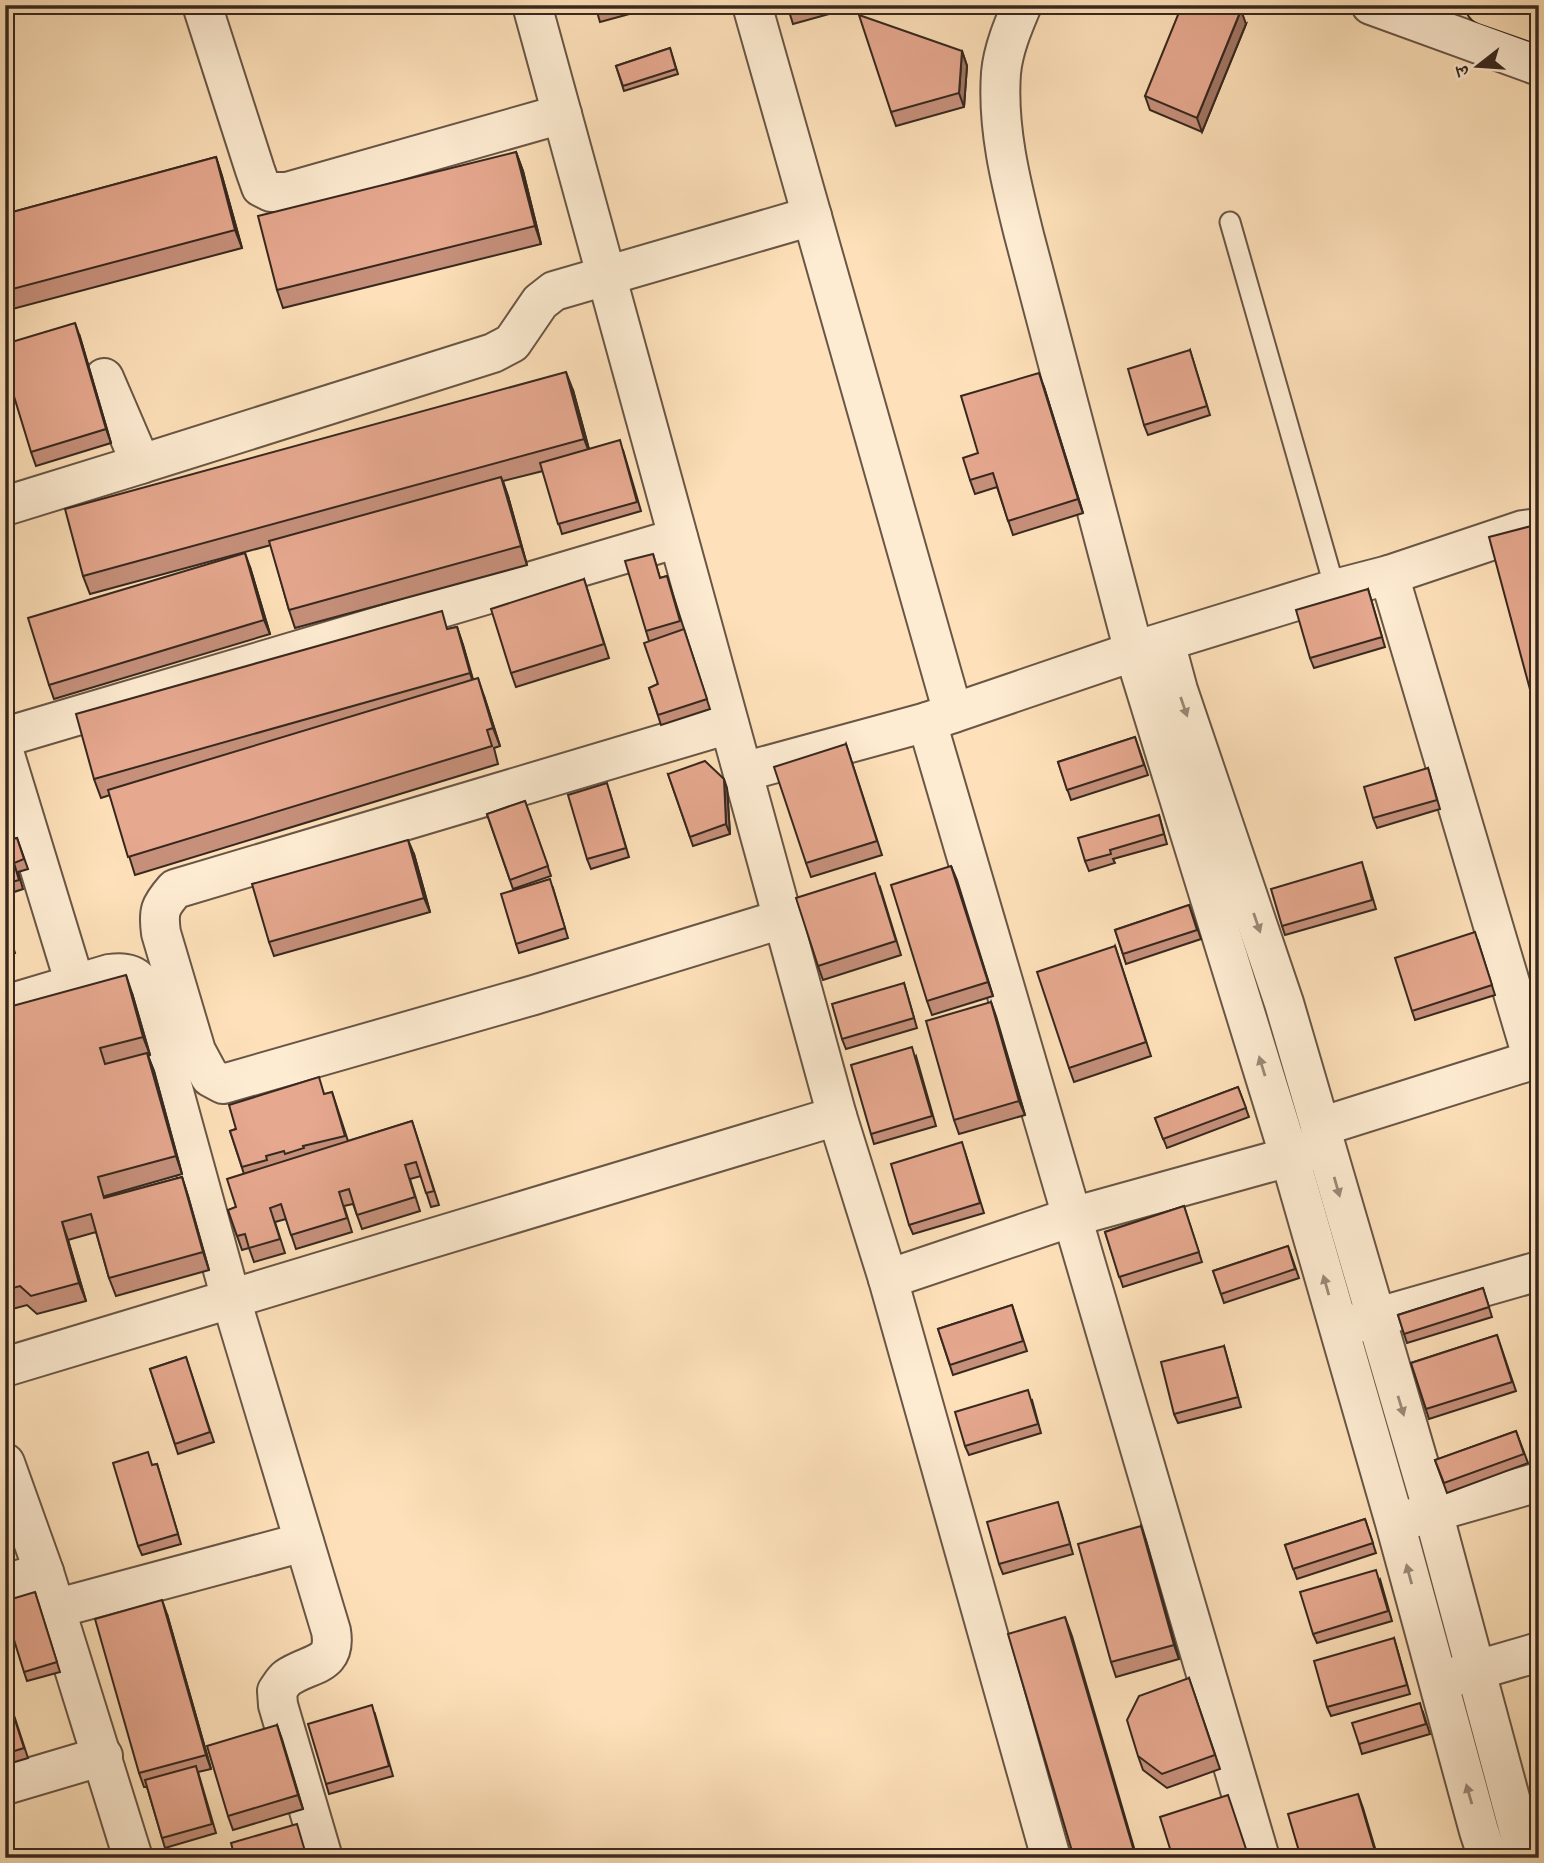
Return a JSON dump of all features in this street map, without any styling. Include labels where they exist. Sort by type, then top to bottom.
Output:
[{"type":"highway","points":[[1485,5],[1539,24]]},
{"type":"street","points":[[202,5],[261,187],[271,192],[286,192],[562,114]]},
{"type":"street","points":[[532,5],[837,1116],[888,1279],[1051,1858]]},
{"type":"street","points":[[752,5],[812,216],[1072,1217],[1260,1858]]},
{"type":"street","points":[[1022,5],[1001,72],[1008,167],[1149,647],[1312,1144],[1375,1318],[1477,1670],[1520,1835],[1522,1858]]},
{"type":"street","points":[[1371,5],[1539,66]]},
{"type":"street","points":[[5,506],[493,353],[512,343],[540,302],[554,290],[812,216]]},
{"type":"street","points":[[104,378],[141,464]]},
{"type":"street","points":[[743,772],[940,717],[1149,647],[1335,589],[1389,575],[1522,530],[1539,528]]},
{"type":"street","points":[[5,737],[678,538]]},
{"type":"street","points":[[888,1279],[1072,1217],[1312,1144],[1536,1059],[1389,575]]},
{"type":"street","points":[[729,724],[175,889],[162,903],[159,916],[161,933],[196,1051],[209,1077],[223,1084],[495,1006],[782,919]]},
{"type":"street","points":[[5,755],[75,984]]},
{"type":"street","points":[[5,1005],[109,974],[127,972],[140,980],[149,1001],[231,1299],[333,1643],[330,1654],[324,1660],[286,1679],[277,1691],[278,1705],[323,1858]]},
{"type":"street","points":[[5,1367],[837,1116]]},
{"type":"street","points":[[1312,1144],[1338,1328],[1395,1523],[1479,1831],[1491,1858]]},
{"type":"street","points":[[1338,1328],[1539,1271]]},
{"type":"street","points":[[5,1463],[44,1572],[133,1858]]},
{"type":"street","points":[[1395,1523],[1539,1482]]},
{"type":"street","points":[[54,1609],[304,1542]]},
{"type":"street","points":[[5,1584],[44,1572]]},
{"type":"street","points":[[1438,1682],[1539,1652]]},
{"type":"street","points":[[5,1785],[103,1756]]},
{"type":"lane","points":[[1230,222],[1335,589]]},
{"type":"building","points":[[595,5],[621,5],[597,12]]},
{"type":"building","points":[[787,5],[805,5],[788,10]]},
{"type":"building","points":[[1182,5],[1229,5],[1241,10],[1197,118],[1145,96]]},
{"type":"building","points":[[859,15],[962,51],[959,93],[891,112]]},
{"type":"building","points":[[670,48],[676,69],[623,86],[616,66]]},
{"type":"building","points":[[516,152],[535,226],[277,290],[258,216]]},
{"type":"building","points":[[216,157],[235,230],[5,291],[5,214]]},
{"type":"building","points":[[75,323],[106,429],[31,452],[5,367],[5,344]]},
{"type":"building","points":[[1190,350],[1207,406],[1144,425],[1128,369]]},
{"type":"building","points":[[566,372],[584,439],[83,576],[65,509]]},
{"type":"building","points":[[1039,373],[1078,499],[1008,521],[993,473],[970,480],[963,458],[978,453],[961,396]]},
{"type":"building","points":[[620,440],[637,502],[558,524],[540,463]]},
{"type":"building","points":[[501,477],[521,546],[289,610],[269,541]]},
{"type":"building","points":[[1539,524],[1539,723],[1489,537]]},
{"type":"building","points":[[245,553],[264,620],[49,685],[28,618]]},
{"type":"building","points":[[653,554],[660,578],[667,576],[680,621],[646,631],[625,561]]},
{"type":"building","points":[[584,579],[604,644],[511,673],[491,609]]},
{"type":"building","points":[[1368,589],[1382,637],[1310,658],[1296,610]]},
{"type":"building","points":[[442,611],[447,629],[457,627],[470,673],[94,779],[76,714]]},
{"type":"building","points":[[684,629],[707,699],[658,715],[649,688],[658,684],[644,643]]},
{"type":"building","points":[[478,678],[493,728],[487,730],[492,746],[128,857],[108,790]]},
{"type":"building","points":[[1135,737],[1144,765],[1067,790],[1058,762]]},
{"type":"building","points":[[846,744],[877,841],[806,863],[774,767]]},
{"type":"building","points":[[705,761],[724,779],[726,824],[690,837],[668,774]]},
{"type":"building","points":[[1428,768],[1437,800],[1373,818],[1364,787]]},
{"type":"building","points":[[607,783],[626,848],[587,859],[568,795]]},
{"type":"building","points":[[525,801],[548,866],[510,880],[487,814]]},
{"type":"building","points":[[1159,815],[1164,834],[1110,850],[1111,854],[1085,861],[1078,838]]},
{"type":"building","points":[[5,816],[12,838],[5,840]]},
{"type":"building","points":[[17,838],[24,859],[14,863],[19,880],[5,884],[5,841]]},
{"type":"building","points":[[408,840],[424,898],[269,942],[252,884]]},
{"type":"building","points":[[1362,862],[1372,900],[1282,926],[1271,889]]},
{"type":"building","points":[[951,866],[988,982],[927,1001],[891,885]]},
{"type":"building","points":[[875,873],[896,941],[818,966],[796,898]]},
{"type":"building","points":[[550,879],[565,928],[516,944],[501,894]]},
{"type":"building","points":[[1189,905],[1197,930],[1123,954],[1115,930]]},
{"type":"building","points":[[5,923],[11,944],[5,945]]},
{"type":"building","points":[[1475,932],[1492,985],[1412,1011],[1395,958]]},
{"type":"building","points":[[1115,946],[1146,1042],[1069,1068],[1037,972]]},
{"type":"building","points":[[126,975],[143,1037],[100,1048],[105,1064],[147,1053],[176,1156],[98,1177],[104,1198],[182,1177],[203,1252],[109,1278],[91,1214],[62,1222],[79,1283],[31,1296],[20,1286],[5,1290],[5,1008]]},
{"type":"building","points":[[904,983],[914,1018],[842,1039],[832,1004]]},
{"type":"building","points":[[991,1002],[1019,1101],[954,1120],[926,1021]]},
{"type":"building","points":[[912,1047],[932,1116],[871,1134],[851,1065]]},
{"type":"building","points":[[319,1077],[324,1094],[332,1092],[345,1136],[303,1146],[304,1148],[285,1154],[284,1151],[266,1156],[267,1160],[242,1167],[230,1131],[236,1129],[229,1105]]},
{"type":"building","points":[[1238,1087],[1246,1108],[1163,1139],[1155,1118]]},
{"type":"building","points":[[412,1121],[434,1191],[426,1193],[416,1162],[405,1165],[415,1197],[357,1215],[349,1189],[339,1192],[347,1218],[291,1235],[281,1204],[270,1208],[280,1239],[249,1248],[245,1234],[237,1236],[228,1210],[236,1207],[227,1179]]},
{"type":"building","points":[[962,1142],[980,1203],[909,1225],[891,1164]]},
{"type":"building","points":[[1184,1206],[1199,1252],[1119,1277],[1105,1232]]},
{"type":"building","points":[[1288,1246],[1295,1269],[1221,1294],[1213,1271]]},
{"type":"building","points":[[1483,1288],[1489,1307],[1404,1334],[1398,1315]]},
{"type":"building","points":[[1012,1305],[1023,1341],[950,1365],[938,1329]]},
{"type":"building","points":[[1497,1335],[1512,1382],[1426,1409],[1411,1363]]},
{"type":"building","points":[[1224,1346],[1238,1397],[1174,1414],[1161,1362]]},
{"type":"building","points":[[186,1357],[210,1432],[175,1444],[150,1369]]},
{"type":"building","points":[[1028,1390],[1038,1424],[965,1446],[955,1412]]},
{"type":"building","points":[[1516,1431],[1524,1454],[1444,1483],[1435,1460]]},
{"type":"building","points":[[148,1452],[152,1465],[157,1464],[178,1534],[138,1546],[113,1463]]},
{"type":"building","points":[[1058,1502],[1070,1544],[999,1564],[987,1522]]},
{"type":"building","points":[[1365,1519],[1373,1543],[1293,1569],[1285,1545]]},
{"type":"building","points":[[1141,1526],[1174,1645],[1111,1662],[1078,1544]]},
{"type":"building","points":[[1376,1570],[1388,1611],[1313,1634],[1300,1592]]},
{"type":"building","points":[[35,1592],[57,1662],[24,1672],[5,1611],[5,1601]]},
{"type":"building","points":[[162,1600],[206,1755],[139,1773],[95,1619]]},
{"type":"building","points":[[1065,1617],[1136,1858],[1074,1858],[1008,1634]]},
{"type":"building","points":[[1394,1638],[1407,1685],[1327,1707],[1314,1661]]},
{"type":"building","points":[[1189,1678],[1215,1755],[1162,1774],[1138,1756],[1127,1720],[1139,1696]]},
{"type":"building","points":[[5,1689],[24,1748],[5,1754]]},
{"type":"building","points":[[1420,1703],[1426,1724],[1359,1744],[1352,1723]]},
{"type":"building","points":[[372,1705],[389,1766],[326,1784],[308,1724]]},
{"type":"building","points":[[277,1725],[298,1795],[228,1816],[207,1746]]},
{"type":"building","points":[[196,1766],[212,1824],[162,1838],[145,1780]]},
{"type":"building","points":[[1358,1794],[1377,1858],[1301,1858],[1288,1814]]},
{"type":"building","points":[[1228,1795],[1249,1858],[1173,1858],[1160,1817]]},
{"type":"building","points":[[297,1824],[307,1858],[235,1858],[231,1843]]}]
